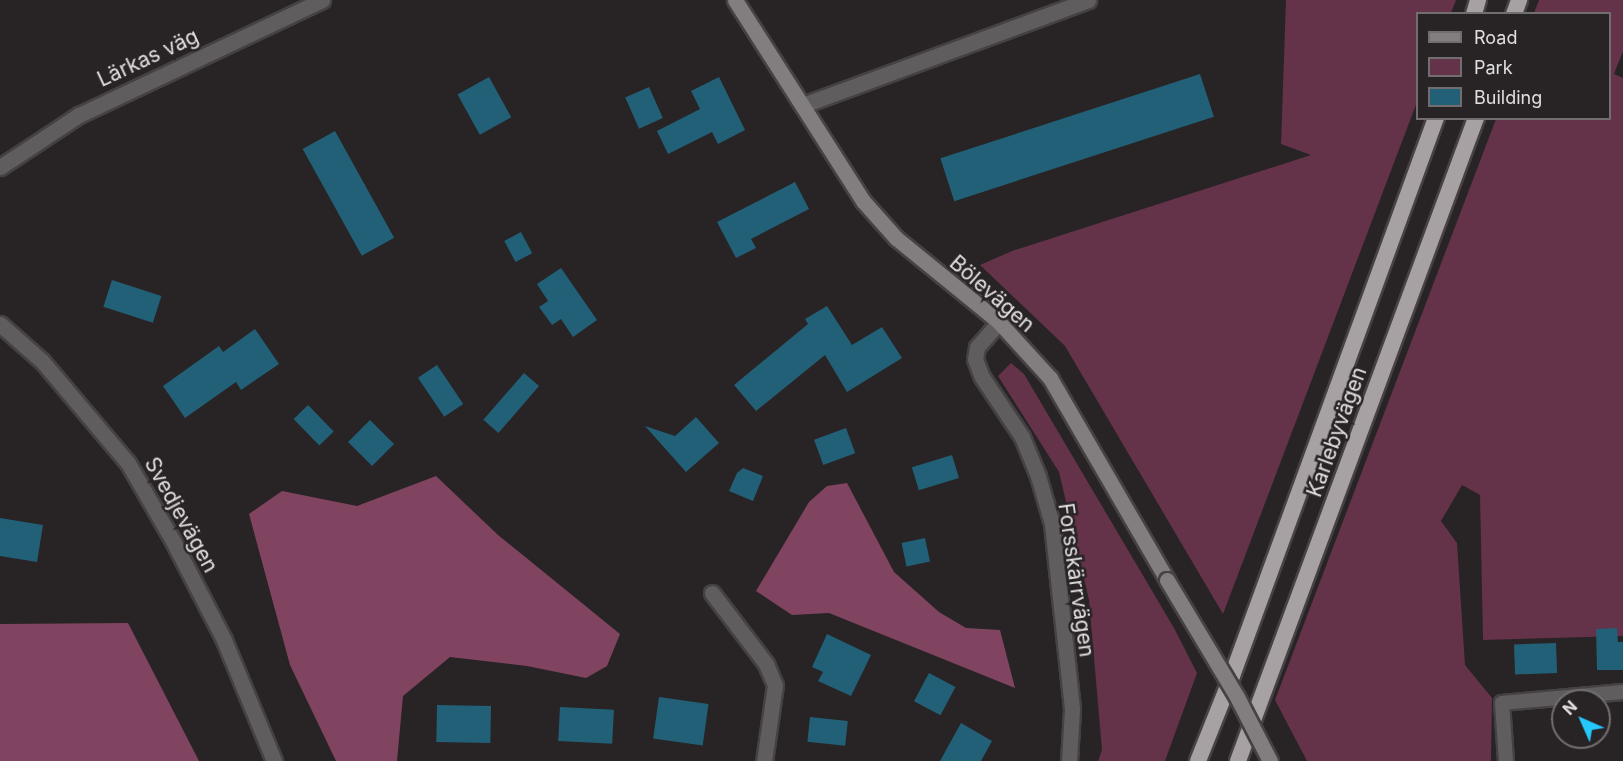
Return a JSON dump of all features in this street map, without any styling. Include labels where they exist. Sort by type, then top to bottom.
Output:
[{"type":"highway","name":"Karlebyvägen","points":[[1198,761],[1233,675],[1435,120]]},
{"type":"highway","name":"Karlebyvägen","points":[[1238,761],[1475,120]]},
{"type":"main road","name":"Bölevägen","points":[[735,0],[863,201],[896,238],[999,322],[1050,378],[1237,697],[1270,761]]},
{"type":"street","name":"Lärkas väg","points":[[0,166],[79,115],[322,0]]},
{"type":"street","points":[[802,105],[1088,0]]},
{"type":"street","name":"Forsskärrvägen","points":[[999,322],[977,347],[975,359],[982,376],[1022,437],[1038,476],[1052,524],[1072,709],[1069,761]]},
{"type":"street","name":"Svedjevägen","points":[[0,324],[42,361],[128,463],[173,541],[224,640],[274,761]]},
{"type":"street","points":[[712,593],[766,664],[775,686],[764,761]]},
{"type":"lane","points":[[1506,761],[1502,703],[1623,692]]},
{"type":"green space","points":[[1286,0],[1456,0],[1451,12],[1416,12],[1416,105],[1223,614],[1065,346],[980,265],[1012,251],[1311,155],[1281,144]]},
{"type":"green space","points":[[1539,0],[1623,0],[1623,51],[1614,74],[1623,78],[1623,636],[1483,640],[1480,495],[1462,485],[1441,521],[1457,543],[1465,665],[1492,698],[1491,761],[1307,761],[1275,700],[1496,120],[1611,120],[1611,12],[1534,12]]},
{"type":"green space","points":[[1011,363],[1024,374],[1174,628],[1197,673],[1165,761],[1098,761],[1102,750],[1089,600],[1059,472],[998,376]]},
{"type":"shaded area","points":[[436,476],[498,535],[620,634],[607,666],[586,678],[527,666],[450,657],[403,696],[397,761],[336,761],[290,665],[249,514],[282,491],[357,506]]},
{"type":"shaded area","points":[[847,483],[894,572],[939,612],[966,628],[1000,630],[1015,688],[829,613],[792,615],[756,591],[809,502],[827,486]]},
{"type":"shaded area","points":[[128,623],[199,761],[0,761],[0,624]]},
{"type":"building","points":[[1200,74],[1214,117],[954,201],[940,158]]},
{"type":"building","points":[[489,77],[511,117],[480,135],[458,94]]},
{"type":"building","points":[[719,77],[745,130],[718,144],[712,132],[668,154],[657,131],[700,109],[691,91]]},
{"type":"building","points":[[649,87],[663,118],[639,129],[625,98]]},
{"type":"building","points":[[335,131],[394,238],[362,256],[303,149]]},
{"type":"building","points":[[795,182],[809,209],[751,239],[756,248],[736,258],[717,222]]},
{"type":"building","points":[[521,232],[532,253],[515,262],[504,241]]},
{"type":"building","points":[[561,268],[597,320],[573,337],[561,319],[552,325],[539,307],[548,301],[537,284]]},
{"type":"building","points":[[112,280],[161,296],[153,323],[103,307]]},
{"type":"building","points":[[827,306],[852,345],[882,327],[902,358],[847,392],[825,355],[756,411],[734,385],[808,324],[805,319]]},
{"type":"building","points":[[255,329],[279,364],[241,390],[236,382],[185,418],[163,386],[219,346],[223,352]]},
{"type":"building","points":[[437,365],[463,404],[444,417],[418,378]]},
{"type":"building","points":[[524,373],[539,386],[498,433],[483,420]]},
{"type":"building","points":[[308,405],[334,432],[319,446],[294,419]]},
{"type":"building","points":[[696,417],[719,443],[686,472],[645,426],[675,436]]},
{"type":"building","points":[[370,420],[394,444],[372,466],[348,442]]},
{"type":"building","points":[[846,428],[855,453],[823,465],[814,440]]},
{"type":"building","points":[[952,455],[959,478],[919,490],[912,467]]},
{"type":"building","points":[[743,468],[763,476],[753,501],[729,491],[737,473]]},
{"type":"building","points":[[0,518],[43,525],[37,562],[0,556]]},
{"type":"building","points":[[925,538],[930,561],[907,566],[902,543]]},
{"type":"building","points":[[1617,628],[1618,642],[1623,642],[1623,670],[1597,670],[1596,629]]},
{"type":"building","points":[[827,634],[871,655],[851,696],[818,681],[823,672],[812,667]]},
{"type":"building","points":[[1556,643],[1557,673],[1515,674],[1514,644]]},
{"type":"building","points":[[929,673],[955,687],[940,715],[914,701]]},
{"type":"building","points":[[659,697],[709,704],[703,746],[653,739]]},
{"type":"building","points":[[437,705],[491,706],[490,743],[436,742]]},
{"type":"building","points":[[560,707],[614,710],[612,744],[558,741]]},
{"type":"building","points":[[810,717],[848,721],[845,746],[807,742]]},
{"type":"building","points":[[961,723],[992,741],[981,761],[940,761]]}]
